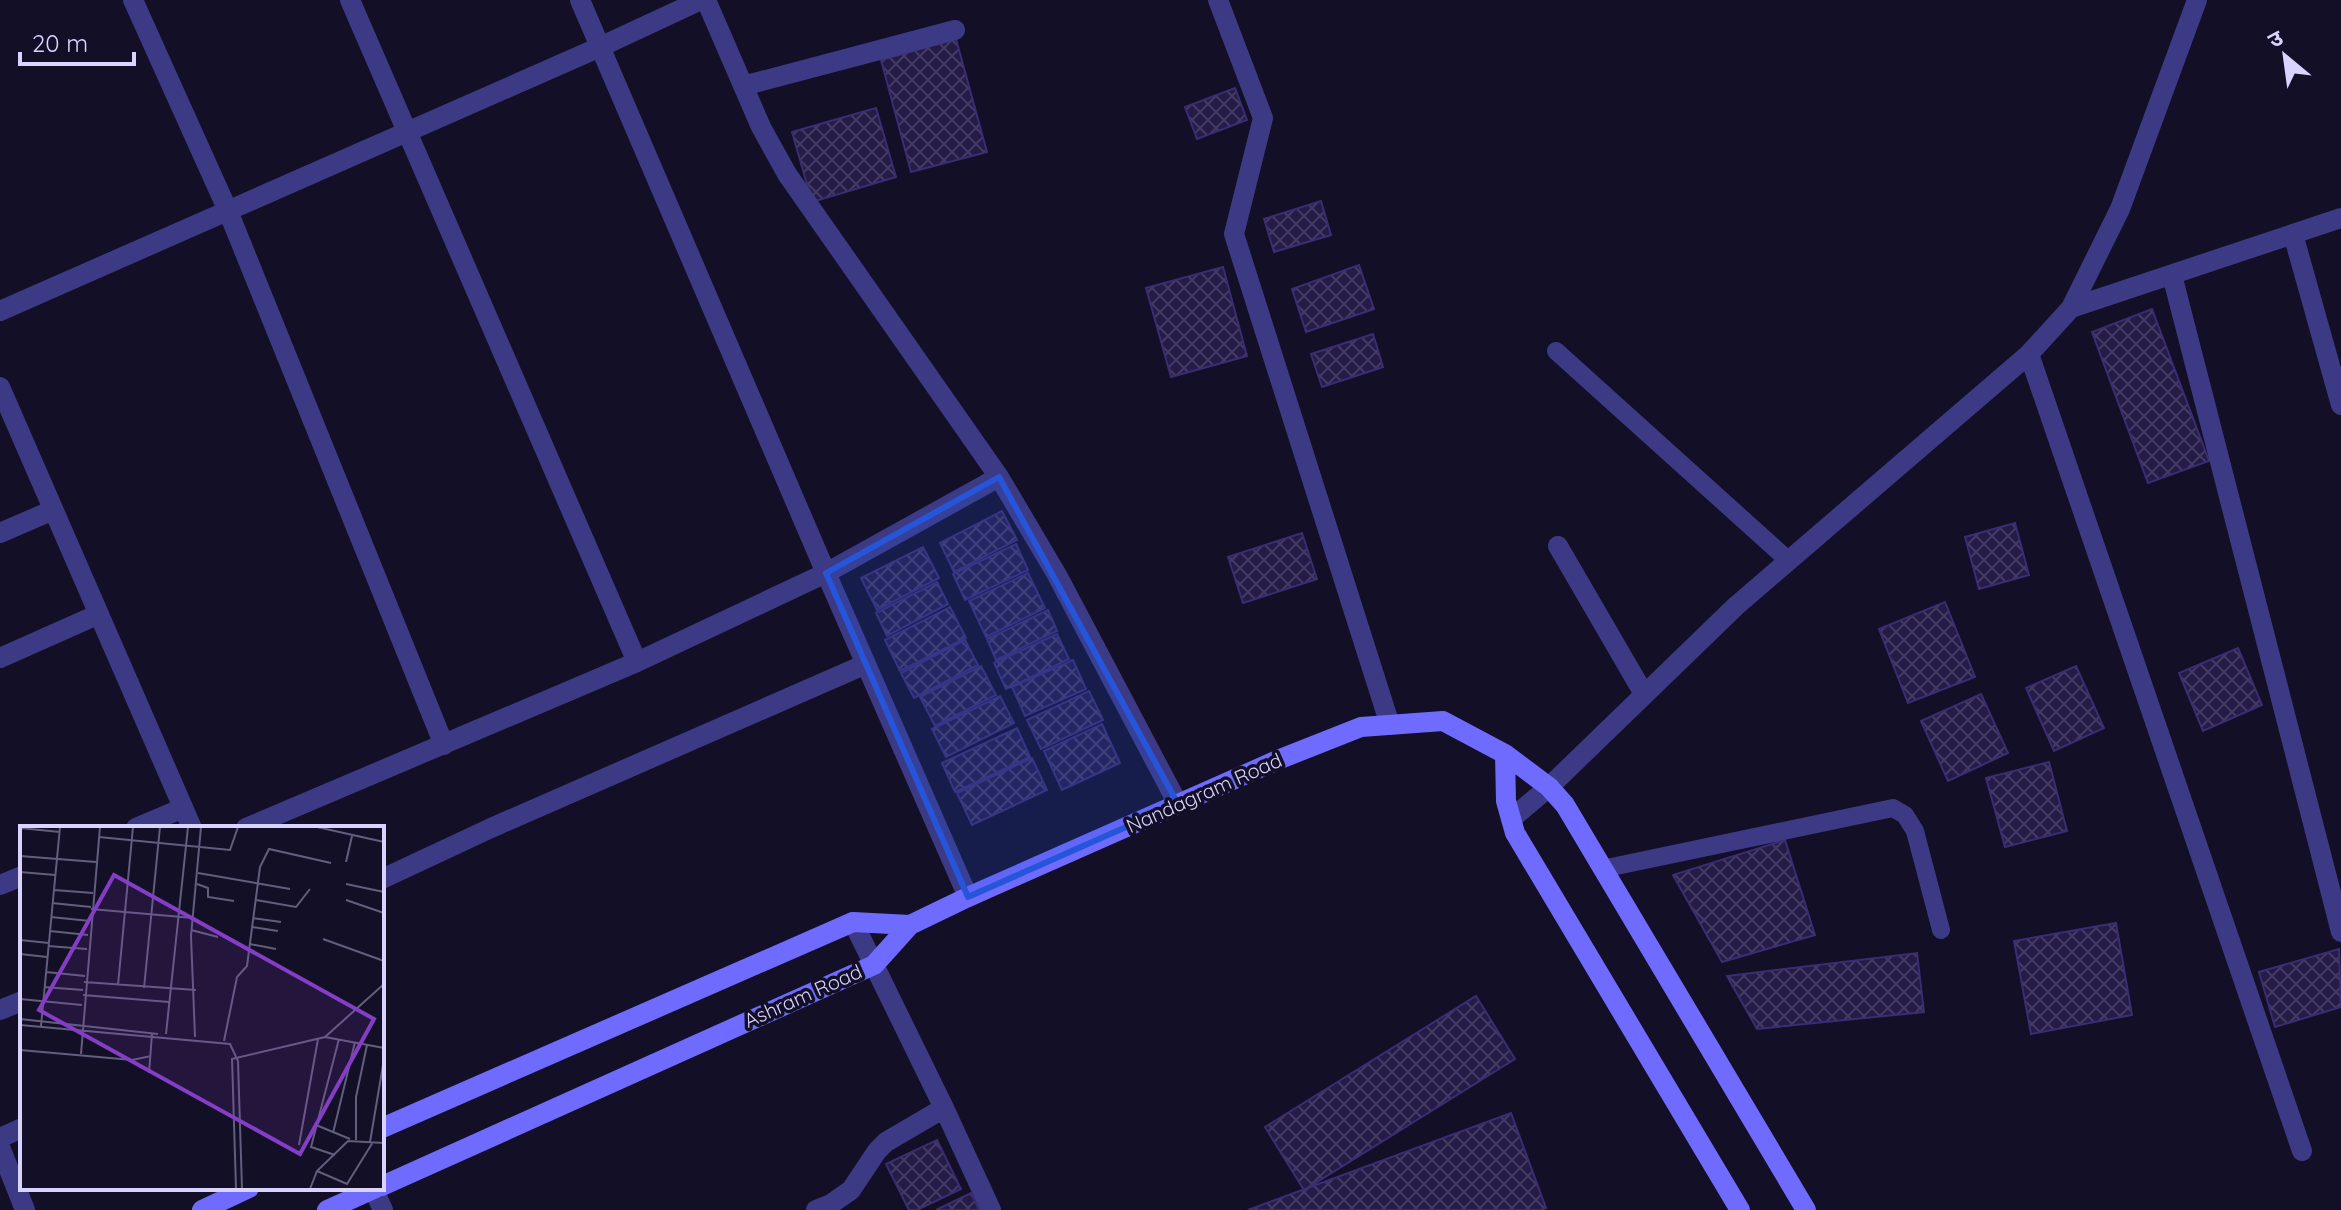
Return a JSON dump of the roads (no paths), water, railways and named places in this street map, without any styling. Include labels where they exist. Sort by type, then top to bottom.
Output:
[{"type":"street","points":[[133,0],[228,211],[444,745]]},
{"type":"street","points":[[350,0],[637,662]]},
{"type":"street","points":[[580,0],[968,897]]},
{"type":"street","points":[[0,311],[704,0],[761,127],[787,174],[999,477],[1057,575],[1178,804]]},
{"type":"street","points":[[1218,0],[1263,118],[1234,234],[1390,725]]},
{"type":"street","points":[[1511,819],[1549,787],[1736,606],[2029,354],[2071,308],[2120,209],[2197,0]]},
{"type":"street","points":[[743,86],[955,30]]},
{"type":"street","points":[[2071,308],[2341,218]]},
{"type":"street","points":[[2293,234],[2341,405]]},
{"type":"street","points":[[2172,275],[2341,932]]},
{"type":"street","points":[[2029,354],[2302,1151]]},
{"type":"street","points":[[0,387],[4,408],[53,510],[191,826]]},
{"type":"street","points":[[251,826],[637,662],[826,573],[999,477]]},
{"type":"street","points":[[0,533],[53,510]]},
{"type":"street","points":[[1558,546],[1644,694]]},
{"type":"street","points":[[0,658],[99,614]]},
{"type":"street","points":[[384,878],[866,664]]},
{"type":"street","name":"Nandagram Road","points":[[910,925],[1178,804],[1361,727],[1443,721],[1505,754],[1549,787],[1565,805],[1806,1210]]},
{"type":"street","points":[[1505,754],[1506,801],[1515,833],[1740,1210]]},
{"type":"street","points":[[141,826],[183,808]]},
{"type":"street","points":[[0,885],[20,877]]},
{"type":"street","points":[[853,922],[991,1210]]},
{"type":"street","points":[[384,1127],[853,922],[910,925]]},
{"type":"street","name":"Ashram Road","points":[[384,1184],[874,965],[910,925]]},
{"type":"street","points":[[0,1010],[20,1002]]},
{"type":"street","points":[[816,1210],[851,1190],[886,1142],[944,1108]]},
{"type":"street","points":[[0,1138],[20,1129]]},
{"type":"street","points":[[0,1147],[25,1210]]},
{"type":"street","points":[[202,1210],[245,1190]]},
{"type":"street","name":"Ashram Road","points":[[327,1210],[372,1190]]},
{"type":"street","points":[[377,1190],[383,1210]]},
{"type":"lane","points":[[1556,351],[1789,561]]},
{"type":"lane","points":[[1602,869],[1893,808],[1905,815],[1915,831],[1941,930]]}]
